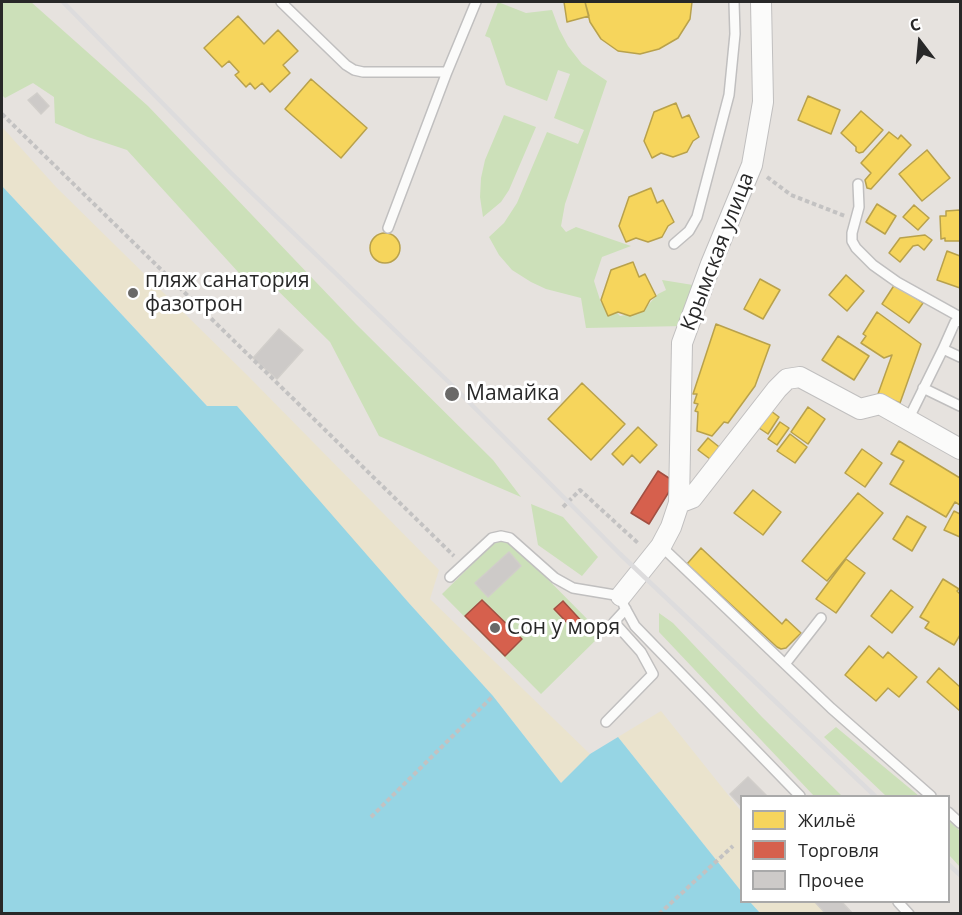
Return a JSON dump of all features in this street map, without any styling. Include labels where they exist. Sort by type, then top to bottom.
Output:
[{"type":"street","name":"Крымская улица","points":[[623,602],[661,546],[671,527],[678,503],[682,343],[711,264],[752,165],[763,102],[762,2]]},
{"type":"street","points":[[678,503],[692,498],[787,379],[800,377],[860,409],[880,404],[960,450]]},
{"type":"lane","points":[[282,2],[346,65],[354,70],[363,72],[447,72]]},
{"type":"lane","points":[[387,228],[476,2]]},
{"type":"lane","points":[[674,244],[689,231],[697,217],[729,95],[735,34],[734,2]]},
{"type":"lane","points":[[858,184],[859,207],[852,241],[856,248],[873,265],[897,282],[960,319],[955,322],[908,420]]},
{"type":"lane","points":[[943,349],[960,357]]},
{"type":"lane","points":[[924,388],[960,406]]},
{"type":"lane","points":[[450,577],[492,538],[501,536],[510,538],[555,578],[573,588],[623,602],[636,626],[799,795]]},
{"type":"lane","points":[[661,546],[831,708],[930,795]]},
{"type":"lane","points":[[606,722],[653,674],[641,652],[614,622],[623,602]]},
{"type":"lane","points":[[785,664],[822,618]]},
{"type":"path","points":[[2,114],[463,565]]},
{"type":"path","points":[[752,165],[791,195],[856,220]]},
{"type":"path","points":[[563,507],[580,490],[640,546]]},
{"type":"path","points":[[370,817],[493,696]]},
{"type":"path","points":[[659,914],[733,846]]},
{"type":"green space","points":[[2,2],[31,2],[148,106],[356,324],[493,460],[521,497],[379,436],[330,342],[264,277],[249,284],[127,150],[55,123],[54,97],[33,83],[5,98],[2,95]]},
{"type":"green space","points":[[498,2],[526,13],[552,10],[568,46],[582,64],[607,81],[565,204],[561,226],[566,232],[576,227],[631,246],[602,257],[594,281],[601,303],[613,308],[620,316],[631,314],[648,305],[658,294],[666,290],[662,280],[693,285],[686,307],[684,326],[586,328],[581,298],[546,289],[531,282],[512,270],[499,255],[489,237],[504,223],[517,203],[547,132],[578,144],[584,130],[554,118],[570,74],[558,70],[547,101],[506,85],[490,38],[485,36]]},
{"type":"green space","points":[[504,115],[536,127],[509,190],[501,202],[483,217],[480,197],[481,178],[485,160]]},
{"type":"green space","points":[[531,504],[563,517],[598,557],[582,576],[538,545]]},
{"type":"green space","points":[[503,534],[602,634],[541,694],[442,594]]},
{"type":"green space","points":[[659,613],[673,623],[762,717],[841,795],[813,795],[659,632]]},
{"type":"green space","points":[[836,727],[918,795],[885,795],[824,737]]},
{"type":"green space","points":[[950,822],[960,831],[960,867],[950,856]]},
{"type":"sand","name":"пляж санатория фазотрон","points":[[2,127],[56,187],[247,375],[439,570],[430,599],[590,754],[561,783],[493,696],[408,602],[207,406],[2,186]]},
{"type":"sand","points":[[661,711],[740,810],[740,890],[618,737]]},
{"type":"sand","points":[[751,903],[816,903],[826,913],[760,913]]},
{"type":"water","points":[[2,186],[207,406],[237,406],[493,696],[561,783],[590,754],[618,737],[740,890],[740,903],[751,903],[760,913],[2,913]]},
{"type":"building: Жильё","points":[[564,2],[585,2],[589,16],[567,22]]},
{"type":"building: Жильё","points":[[585,2],[692,2],[690,19],[678,38],[659,49],[640,54],[618,51],[601,39],[590,22]]},
{"type":"building: Жильё","points":[[238,16],[264,44],[278,30],[298,51],[283,65],[290,73],[270,92],[262,83],[255,89],[250,83],[246,87],[235,75],[239,72],[229,61],[222,67],[204,48]]},
{"type":"building: Жильё","points":[[311,79],[367,128],[341,158],[285,109]]},
{"type":"building: Жильё","points":[[808,96],[840,110],[831,134],[798,120]]},
{"type":"building: Жильё","points":[[676,103],[682,118],[689,115],[699,137],[693,141],[687,152],[673,157],[661,153],[652,158],[644,141],[654,112]]},
{"type":"building: Жильё","points":[[861,111],[883,130],[863,152],[859,153],[841,133]]},
{"type":"building: Жильё","points":[[889,132],[898,139],[901,135],[911,145],[871,189],[867,188],[865,180],[871,173],[861,163]]},
{"type":"building: Жильё","points":[[927,150],[950,178],[922,201],[899,174]]},
{"type":"building: Жильё","points":[[651,188],[657,203],[663,200],[674,222],[668,226],[662,237],[648,242],[636,238],[626,242],[619,226],[629,197]]},
{"type":"building: Жильё","points":[[877,204],[896,216],[885,234],[866,222]]},
{"type":"building: Жильё","points":[[914,205],[929,218],[918,230],[903,217]]},
{"type":"building: Жильё","points":[[960,210],[960,241],[941,239],[940,216],[946,216],[946,211]]},
{"type":"building: Жильё","points":[[385,233],[396,237],[400,248],[396,259],[385,263],[374,259],[370,248],[374,237]]},
{"type":"building: Жильё","points":[[925,235],[932,240],[924,250],[918,245],[913,246],[900,262],[889,253],[900,238]]},
{"type":"building: Жильё","points":[[947,251],[960,256],[960,288],[937,280]]},
{"type":"building: Жильё","points":[[633,262],[639,277],[645,274],[656,296],[650,300],[644,311],[630,316],[618,312],[608,316],[601,300],[611,270]]},
{"type":"building: Жильё","points":[[846,275],[864,291],[847,311],[829,295]]},
{"type":"building: Жильё","points":[[760,279],[780,290],[763,319],[744,309]]},
{"type":"building: Жильё","points":[[895,284],[923,303],[909,323],[882,304]]},
{"type":"building: Жильё","points":[[877,312],[921,344],[900,403],[878,394],[892,355],[884,358],[861,343],[866,336],[863,334]]},
{"type":"building: Жильё","points":[[716,324],[770,345],[755,386],[728,423],[724,422],[712,436],[697,431],[698,412],[695,411],[698,404],[694,403],[697,394],[693,394]]},
{"type":"building: Жильё","points":[[838,336],[869,356],[854,380],[822,360]]},
{"type":"building: Жильё","points":[[582,383],[625,424],[591,460],[548,419]]},
{"type":"building: Жильё","points":[[808,407],[825,419],[808,444],[791,432]]},
{"type":"building: Жильё","points":[[771,411],[779,417],[768,434],[759,428]]},
{"type":"building: Жильё","points":[[780,422],[789,428],[777,445],[768,439]]},
{"type":"building: Жильё","points":[[638,427],[657,445],[640,463],[632,455],[623,465],[612,454]]},
{"type":"building: Жильё","points":[[790,434],[807,447],[795,463],[777,451]]},
{"type":"building: Жильё","points":[[708,438],[723,450],[714,462],[698,450]]},
{"type":"building: Жильё","points":[[899,441],[960,478],[960,505],[955,502],[946,517],[890,484],[904,461],[891,454]]},
{"type":"building: Жильё","points":[[862,449],[882,463],[865,487],[845,473]]},
{"type":"building: Жильё","points":[[753,490],[781,512],[763,535],[734,513]]},
{"type":"building: Жильё","points":[[858,493],[883,513],[827,581],[802,561]]},
{"type":"building: Жильё","points":[[954,511],[960,514],[960,537],[944,530]]},
{"type":"building: Жильё","points":[[907,516],[926,527],[912,551],[893,539]]},
{"type":"building: Жильё","points":[[701,548],[782,624],[786,619],[801,633],[786,648],[777,647],[687,564]]},
{"type":"building: Жильё","points":[[846,559],[865,573],[836,613],[816,599]]},
{"type":"building: Жильё","points":[[943,579],[959,589],[957,591],[960,594],[960,635],[954,645],[925,628],[929,622],[920,617]]},
{"type":"building: Жильё","points":[[891,590],[913,607],[892,633],[871,616]]},
{"type":"building: Жильё","points":[[869,646],[883,658],[888,652],[917,677],[899,697],[888,688],[876,701],[845,675]]},
{"type":"building: Жильё","points":[[939,668],[960,687],[960,711],[927,682]]},
{"type":"building: Торговля","points":[[658,471],[675,482],[649,524],[631,513]]},
{"type":"building: Торговля","points":[[482,600],[522,639],[505,656],[465,616]]},
{"type":"building: Торговля","points":[[563,601],[586,626],[578,634],[554,609]]},
{"type":"building: Прочее","points":[[37,93],[49,106],[41,114],[28,100]]},
{"type":"building: Прочее","points":[[279,329],[303,350],[277,379],[253,358]]},
{"type":"building: Прочее","points":[[509,552],[521,566],[488,597],[475,583]]},
{"type":"building: Прочее","points":[[748,777],[766,795],[740,795],[740,805],[730,794]]},
{"type":"building: Прочее","points":[[816,903],[843,903],[853,914],[826,914]]},
{"type":"railway","points":[[63,2],[231,173],[457,390],[619,553],[874,795]]},
{"type":"railway","points":[[950,866],[960,875]]},
{"type":"place","name":"пляж санатория фазотрон","points":[[133,293]]},
{"type":"place","name":"Мамайка","points":[[452,394]]},
{"type":"place","name":"Сон у моря","points":[[495,628]]}]
